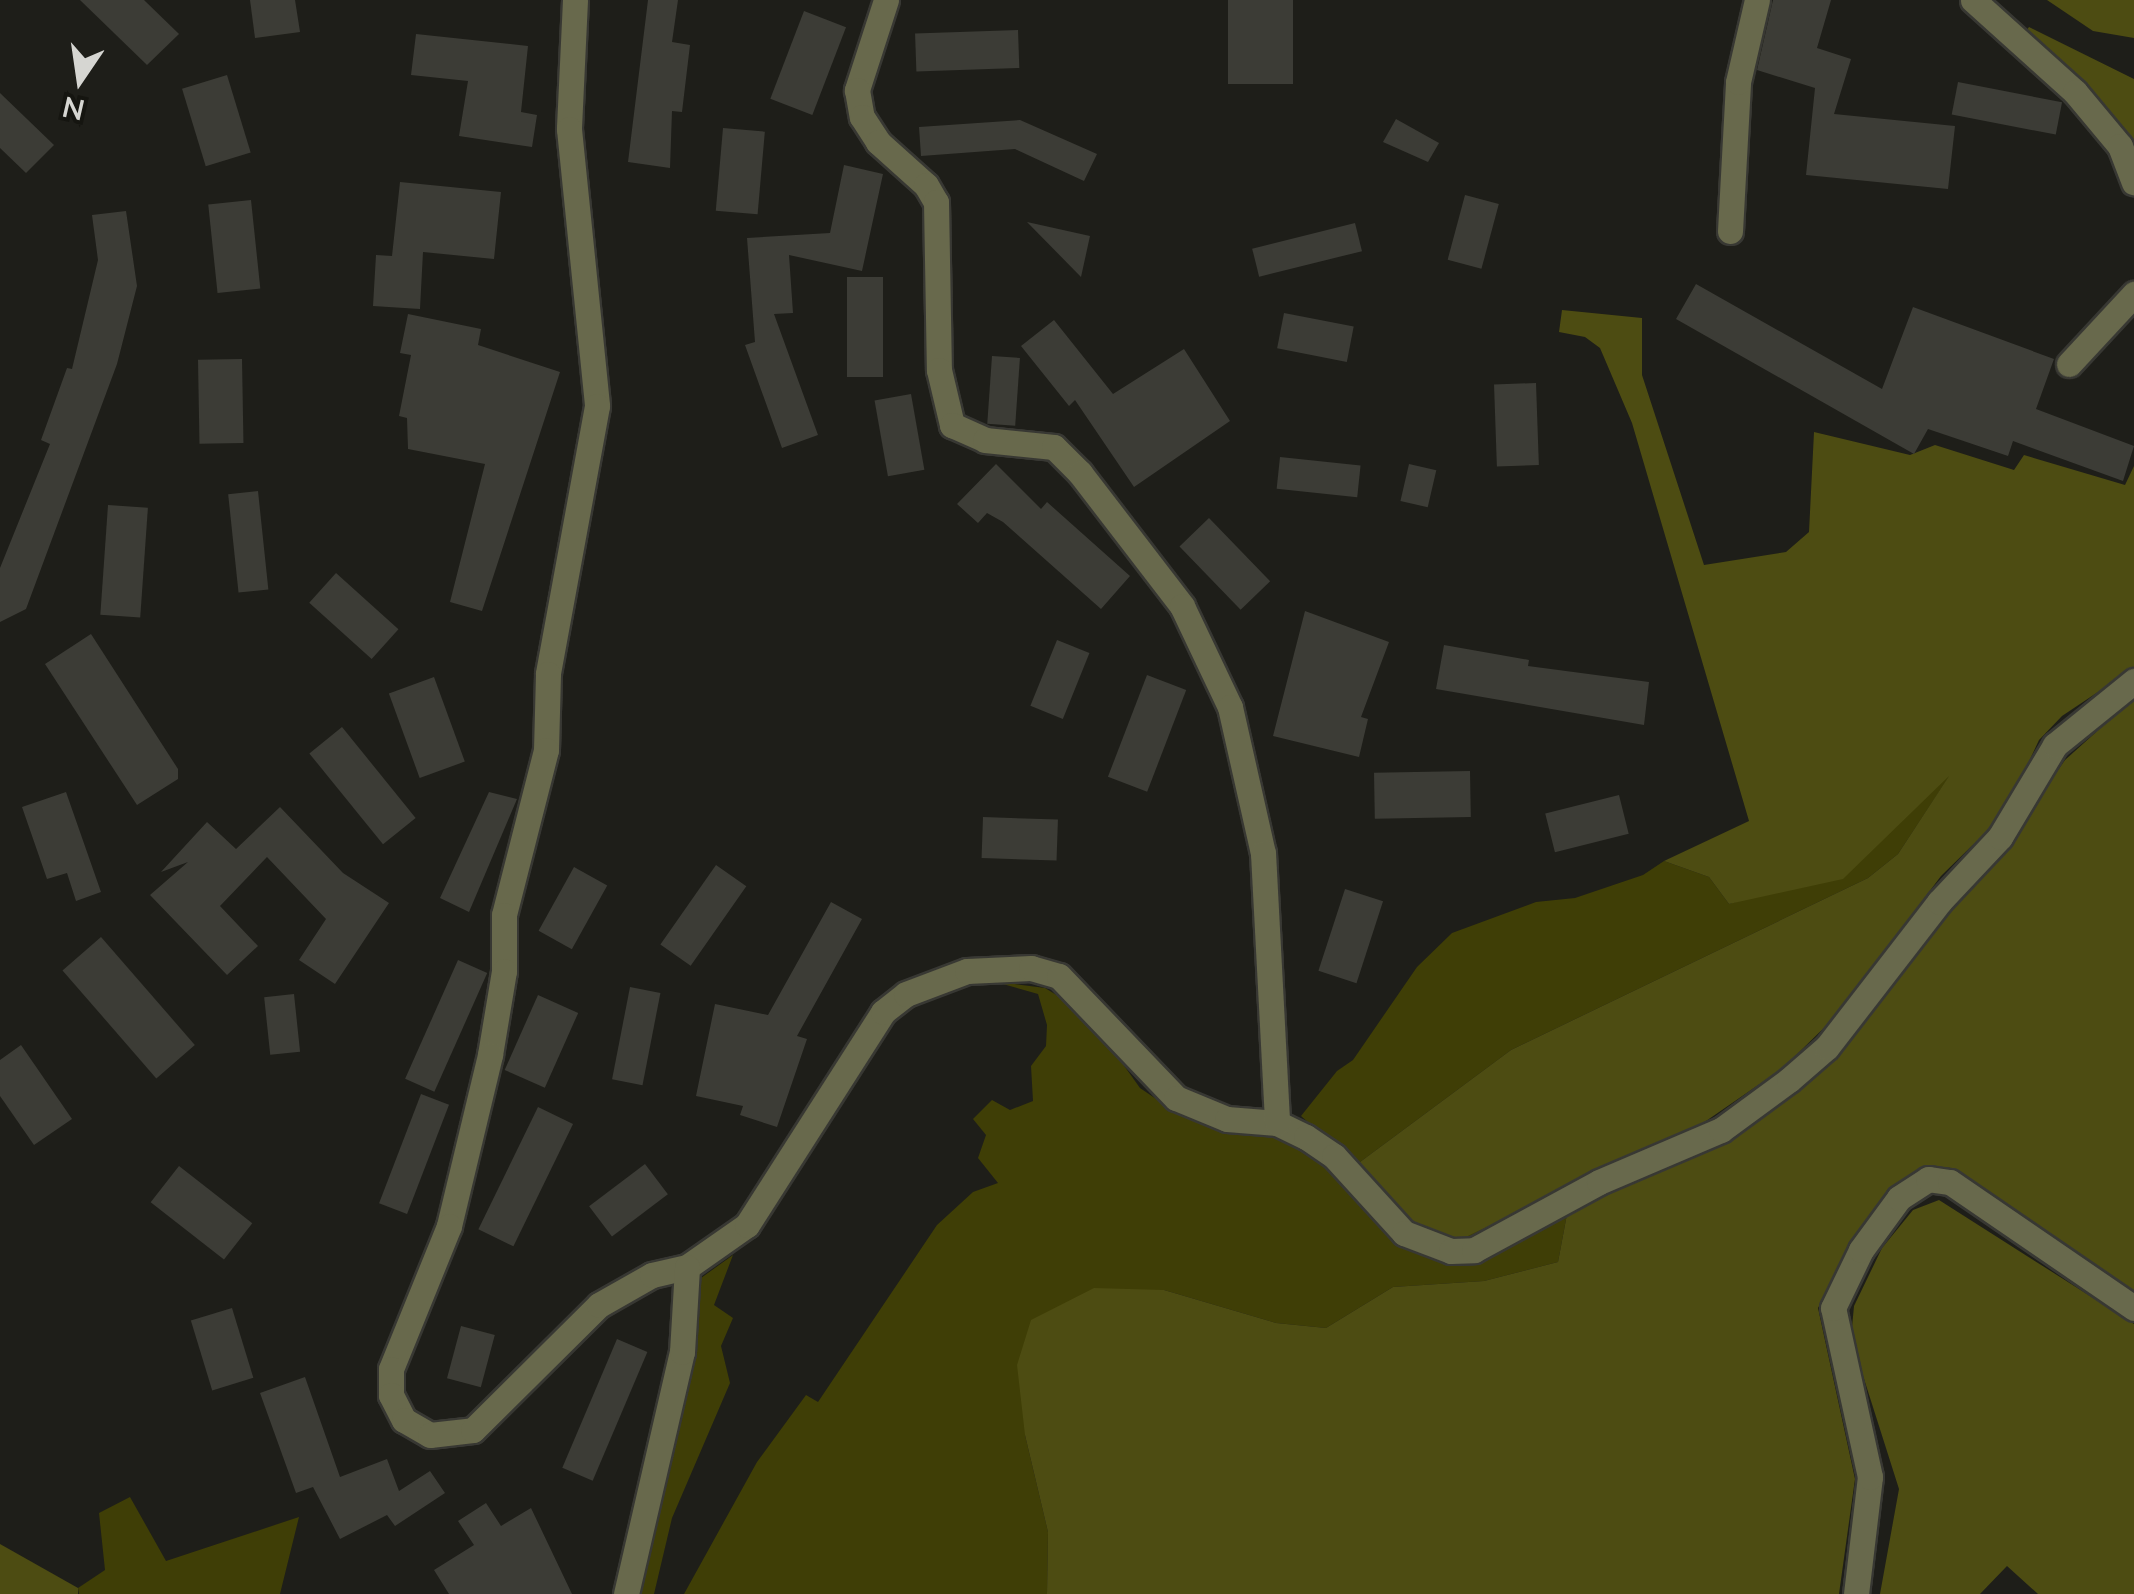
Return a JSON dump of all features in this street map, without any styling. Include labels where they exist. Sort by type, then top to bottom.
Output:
[{"type":"street","points":[[575,0],[569,129],[598,406],[548,674],[546,750],[504,915],[504,971],[490,1055],[449,1226],[402,1335],[391,1395],[404,1420],[430,1435],[473,1430],[598,1306],[652,1275],[687,1267],[748,1225],[883,1012],[906,994],[967,971],[1031,968],[1059,976],[1083,996],[1149,1078],[1176,1098],[1228,1119],[1277,1122],[1334,1156],[1404,1233],[1452,1251],[1474,1250],[1600,1182],[1720,1130],[1827,1047],[1939,902],[2000,837],[2055,745],[2134,681]]},
{"type":"street","points":[[886,0],[858,90],[862,117],[878,142],[926,184],[936,202],[939,370],[952,425],[985,440],[1032,440],[1067,460],[1182,606],[1230,707],[1263,853],[1277,1122]]},
{"type":"street","points":[[1730,231],[1738,82],[1758,0]]},
{"type":"street","points":[[1973,0],[2074,92],[2120,146],[2134,182]]},
{"type":"street","points":[[2069,364],[2134,294]]},
{"type":"street","points":[[1856,1594],[1870,1477],[1833,1308],[1861,1250],[1900,1198],[1928,1180],[1950,1182],[2134,1308]]},
{"type":"street","points":[[626,1594],[682,1352],[687,1267]]},
{"type":"shaded area","points":[[2047,0],[2134,0],[2134,38],[2093,31]]},
{"type":"shaded area","points":[[2029,27],[2134,79],[2134,142],[2086,83],[2023,35]]},
{"type":"shaded area","points":[[1562,310],[1642,318],[1642,375],[1704,565],[1786,552],[1809,532],[1814,432],[1910,455],[1935,445],[2014,470],[2024,455],[2125,485],[2134,466],[2134,668],[2062,716],[2039,740],[2010,802],[1941,876],[1835,1017],[1783,1068],[1693,1130],[1455,1242],[1403,1219],[1356,1165],[1511,1050],[1868,878],[1898,854],[1949,776],[1843,879],[1729,904],[1709,877],[1664,861],[1749,821],[1632,423],[1600,348],[1585,337],[1559,332]]},
{"type":"shaded area","points":[[2134,698],[2134,1292],[1952,1168],[1923,1166],[1897,1185],[1852,1243],[1818,1308],[1855,1479],[1839,1594],[1047,1594],[1048,1532],[1025,1435],[1017,1365],[1031,1320],[1094,1288],[1164,1290],[1276,1323],[1326,1328],[1393,1287],[1484,1281],[1558,1262],[1568,1209],[1724,1136],[1915,944],[2016,831],[2065,760]]},
{"type":"shaded area","points":[[1952,772],[1898,854],[1868,878],[1511,1050],[1356,1165],[1301,1116],[1337,1071],[1353,1060],[1417,967],[1452,933],[1536,902],[1575,898],[1643,875],[1664,861],[1709,877],[1729,904],[1772,891]]},
{"type":"shaded area","points":[[992,981],[1045,988],[1068,1002],[1098,1029],[1140,1088],[1174,1111],[1223,1126],[1278,1130],[1324,1159],[1568,1209],[1558,1262],[1484,1281],[1393,1287],[1326,1328],[1276,1323],[1164,1290],[1025,1435],[1048,1532],[1047,1594],[684,1594],[757,1462],[806,1395],[818,1402],[937,1225],[973,1192],[998,1183],[978,1158],[986,1135],[973,1119],[992,1100],[1010,1110],[1033,1101],[1031,1066],[1046,1046],[1047,1025],[1038,994]]},
{"type":"shaded area","points":[[1939,1200],[2134,1324],[2134,1594],[2038,1594],[2007,1566],[1980,1594],[1880,1594],[1899,1489],[1851,1338],[1854,1306],[1882,1248],[1913,1210]]},
{"type":"shaded area","points":[[733,1255],[714,1305],[733,1318],[721,1346],[730,1383],[672,1518],[654,1594],[635,1594],[690,1354],[701,1278]]},
{"type":"shaded area","points":[[130,1497],[166,1561],[299,1517],[280,1594],[79,1594],[78,1588],[105,1570],[99,1513]]},
{"type":"shaded area","points":[[0,1544],[78,1588],[78,1594],[0,1594]]},
{"type":"building","points":[[80,0],[144,0],[179,34],[147,65]]},
{"type":"building","points":[[250,0],[295,0],[300,32],[255,38]]},
{"type":"building","points":[[648,0],[678,0],[672,42],[690,45],[682,112],[672,111],[670,168],[628,162]]},
{"type":"building","points":[[1228,0],[1293,0],[1293,84],[1228,84]]},
{"type":"building","points":[[1773,0],[1831,0],[1817,48],[1851,59],[1834,114],[1955,126],[1948,189],[1806,175],[1815,88],[1757,70]]},
{"type":"building","points":[[804,11],[846,27],[812,115],[770,99]]},
{"type":"building","points":[[1018,30],[1019,68],[916,72],[915,34]]},
{"type":"building","points":[[416,34],[528,46],[521,112],[537,115],[532,147],[459,136],[468,81],[411,75]]},
{"type":"building","points":[[227,75],[251,152],[206,166],[182,89]]},
{"type":"building","points":[[1958,82],[2062,102],[2056,135],[1952,114]]},
{"type":"building","points":[[0,93],[54,145],[26,173],[0,148]]},
{"type":"building","points":[[1396,119],[1439,143],[1428,162],[1383,142]]},
{"type":"building","points":[[1020,120],[1097,154],[1084,181],[1015,149],[921,156],[919,127]]},
{"type":"building","points":[[723,128],[765,132],[758,214],[716,211]]},
{"type":"building","points":[[844,165],[883,174],[862,271],[789,255],[793,313],[774,314],[818,435],[782,448],[745,345],[755,342],[747,238],[830,233]]},
{"type":"building","points":[[400,182],[501,192],[494,259],[423,252],[420,309],[373,306],[376,255],[392,256]]},
{"type":"building","points":[[1465,195],[1499,204],[1481,269],[1448,260]]},
{"type":"building","points":[[251,200],[260,289],[218,293],[208,204]]},
{"type":"building","points":[[126,211],[137,286],[117,364],[26,609],[0,622],[0,568],[50,444],[41,440],[67,368],[72,369],[98,260],[92,215]]},
{"type":"building","points":[[1027,222],[1090,236],[1081,277]]},
{"type":"building","points":[[1355,223],[1362,251],[1259,277],[1252,249]]},
{"type":"building","points":[[847,277],[883,277],[883,377],[847,377]]},
{"type":"building","points":[[1696,284],[1882,389],[1913,307],[2054,359],[2036,409],[2134,446],[2123,481],[2013,441],[2008,456],[1928,429],[1914,454],[1676,319]]},
{"type":"building","points":[[1284,313],[1354,327],[1347,362],[1277,348]]},
{"type":"building","points":[[408,314],[481,329],[478,345],[560,372],[482,611],[450,602],[485,464],[408,449],[407,418],[399,416],[411,355],[400,353]]},
{"type":"building","points":[[1054,320],[1113,394],[1184,349],[1230,421],[1134,487],[1075,400],[1069,406],[1021,346]]},
{"type":"building","points":[[992,356],[1020,358],[1015,426],[987,424]]},
{"type":"building","points":[[242,359],[243,443],[199,444],[198,360]]},
{"type":"building","points":[[1536,383],[1539,465],[1497,466],[1494,384]]},
{"type":"building","points":[[911,394],[924,470],[888,476],[875,400]]},
{"type":"building","points":[[1280,457],[1361,465],[1357,497],[1277,489]]},
{"type":"building","points":[[996,464],[1041,509],[1047,502],[1130,576],[1101,609],[1003,522],[987,513],[978,523],[957,504]]},
{"type":"building","points":[[1409,464],[1436,470],[1428,507],[1400,501]]},
{"type":"building","points":[[258,491],[268,589],[239,593],[228,494]]},
{"type":"building","points":[[108,505],[148,508],[140,618],[100,615]]},
{"type":"building","points":[[1209,518],[1270,581],[1241,610],[1180,546]]},
{"type":"building","points":[[336,573],[398,629],[372,659],[309,603]]},
{"type":"building","points":[[1305,611],[1389,642],[1361,717],[1368,719],[1359,757],[1273,736]]},
{"type":"building","points":[[91,634],[178,769],[178,779],[137,805],[45,664]]},
{"type":"building","points":[[1057,640],[1089,653],[1063,719],[1030,706]]},
{"type":"building","points":[[1444,645],[1529,660],[1528,666],[1649,682],[1644,725],[1436,689]]},
{"type":"building","points":[[1147,675],[1186,690],[1147,792],[1108,777]]},
{"type":"building","points":[[434,677],[465,762],[420,778],[389,693]]},
{"type":"building","points":[[342,727],[416,818],[383,844],[309,753]]},
{"type":"building","points":[[1470,771],[1471,817],[1375,819],[1374,773]]},
{"type":"building","points":[[66,792],[101,892],[76,901],[67,873],[47,879],[22,807]]},
{"type":"building","points":[[489,792],[517,799],[469,912],[440,898]]},
{"type":"building","points":[[1619,795],[1629,834],[1555,852],[1545,813]]},
{"type":"building","points":[[280,807],[343,873],[389,903],[335,984],[299,960],[326,919],[267,857],[220,906],[258,946],[227,975],[150,895],[188,862],[161,872],[207,822],[236,849]]},
{"type":"building","points":[[983,817],[1058,820],[1057,861],[982,858]]},
{"type":"building","points":[[716,865],[746,886],[691,966],[660,944]]},
{"type":"building","points":[[574,867],[607,885],[572,949],[539,931]]},
{"type":"building","points":[[1345,889],[1383,901],[1356,983],[1318,971]]},
{"type":"building","points":[[831,902],[862,919],[797,1036],[807,1039],[777,1127],[740,1115],[743,1106],[696,1096],[715,1004],[768,1015]]},
{"type":"building","points":[[101,937],[195,1045],[156,1078],[63,970]]},
{"type":"building","points":[[458,960],[487,973],[434,1092],[405,1079]]},
{"type":"building","points":[[630,987],[660,993],[642,1085],[612,1079]]},
{"type":"building","points":[[294,994],[300,1052],[270,1055],[264,997]]},
{"type":"building","points":[[538,995],[578,1013],[545,1088],[505,1070]]},
{"type":"building","points":[[21,1045],[72,1119],[34,1145],[0,1096],[0,1060]]},
{"type":"building","points":[[421,1094],[449,1105],[407,1214],[379,1203]]},
{"type":"building","points":[[538,1107],[573,1124],[513,1246],[478,1229]]},
{"type":"building","points":[[645,1164],[668,1194],[612,1236],[589,1206]]},
{"type":"building","points":[[179,1166],[252,1223],[224,1260],[151,1202]]},
{"type":"building","points":[[232,1308],[253,1378],[212,1390],[191,1321]]},
{"type":"building","points":[[461,1326],[495,1335],[481,1387],[447,1378]]},
{"type":"building","points":[[617,1339],[647,1352],[593,1481],[562,1468]]},
{"type":"building","points":[[305,1377],[340,1477],[387,1459],[399,1491],[430,1471],[445,1493],[395,1526],[387,1515],[340,1539],[313,1487],[296,1493],[260,1393]]},
{"type":"building","points":[[486,1503],[501,1526],[531,1508],[572,1594],[449,1594],[434,1570],[474,1545],[458,1521]]}]
